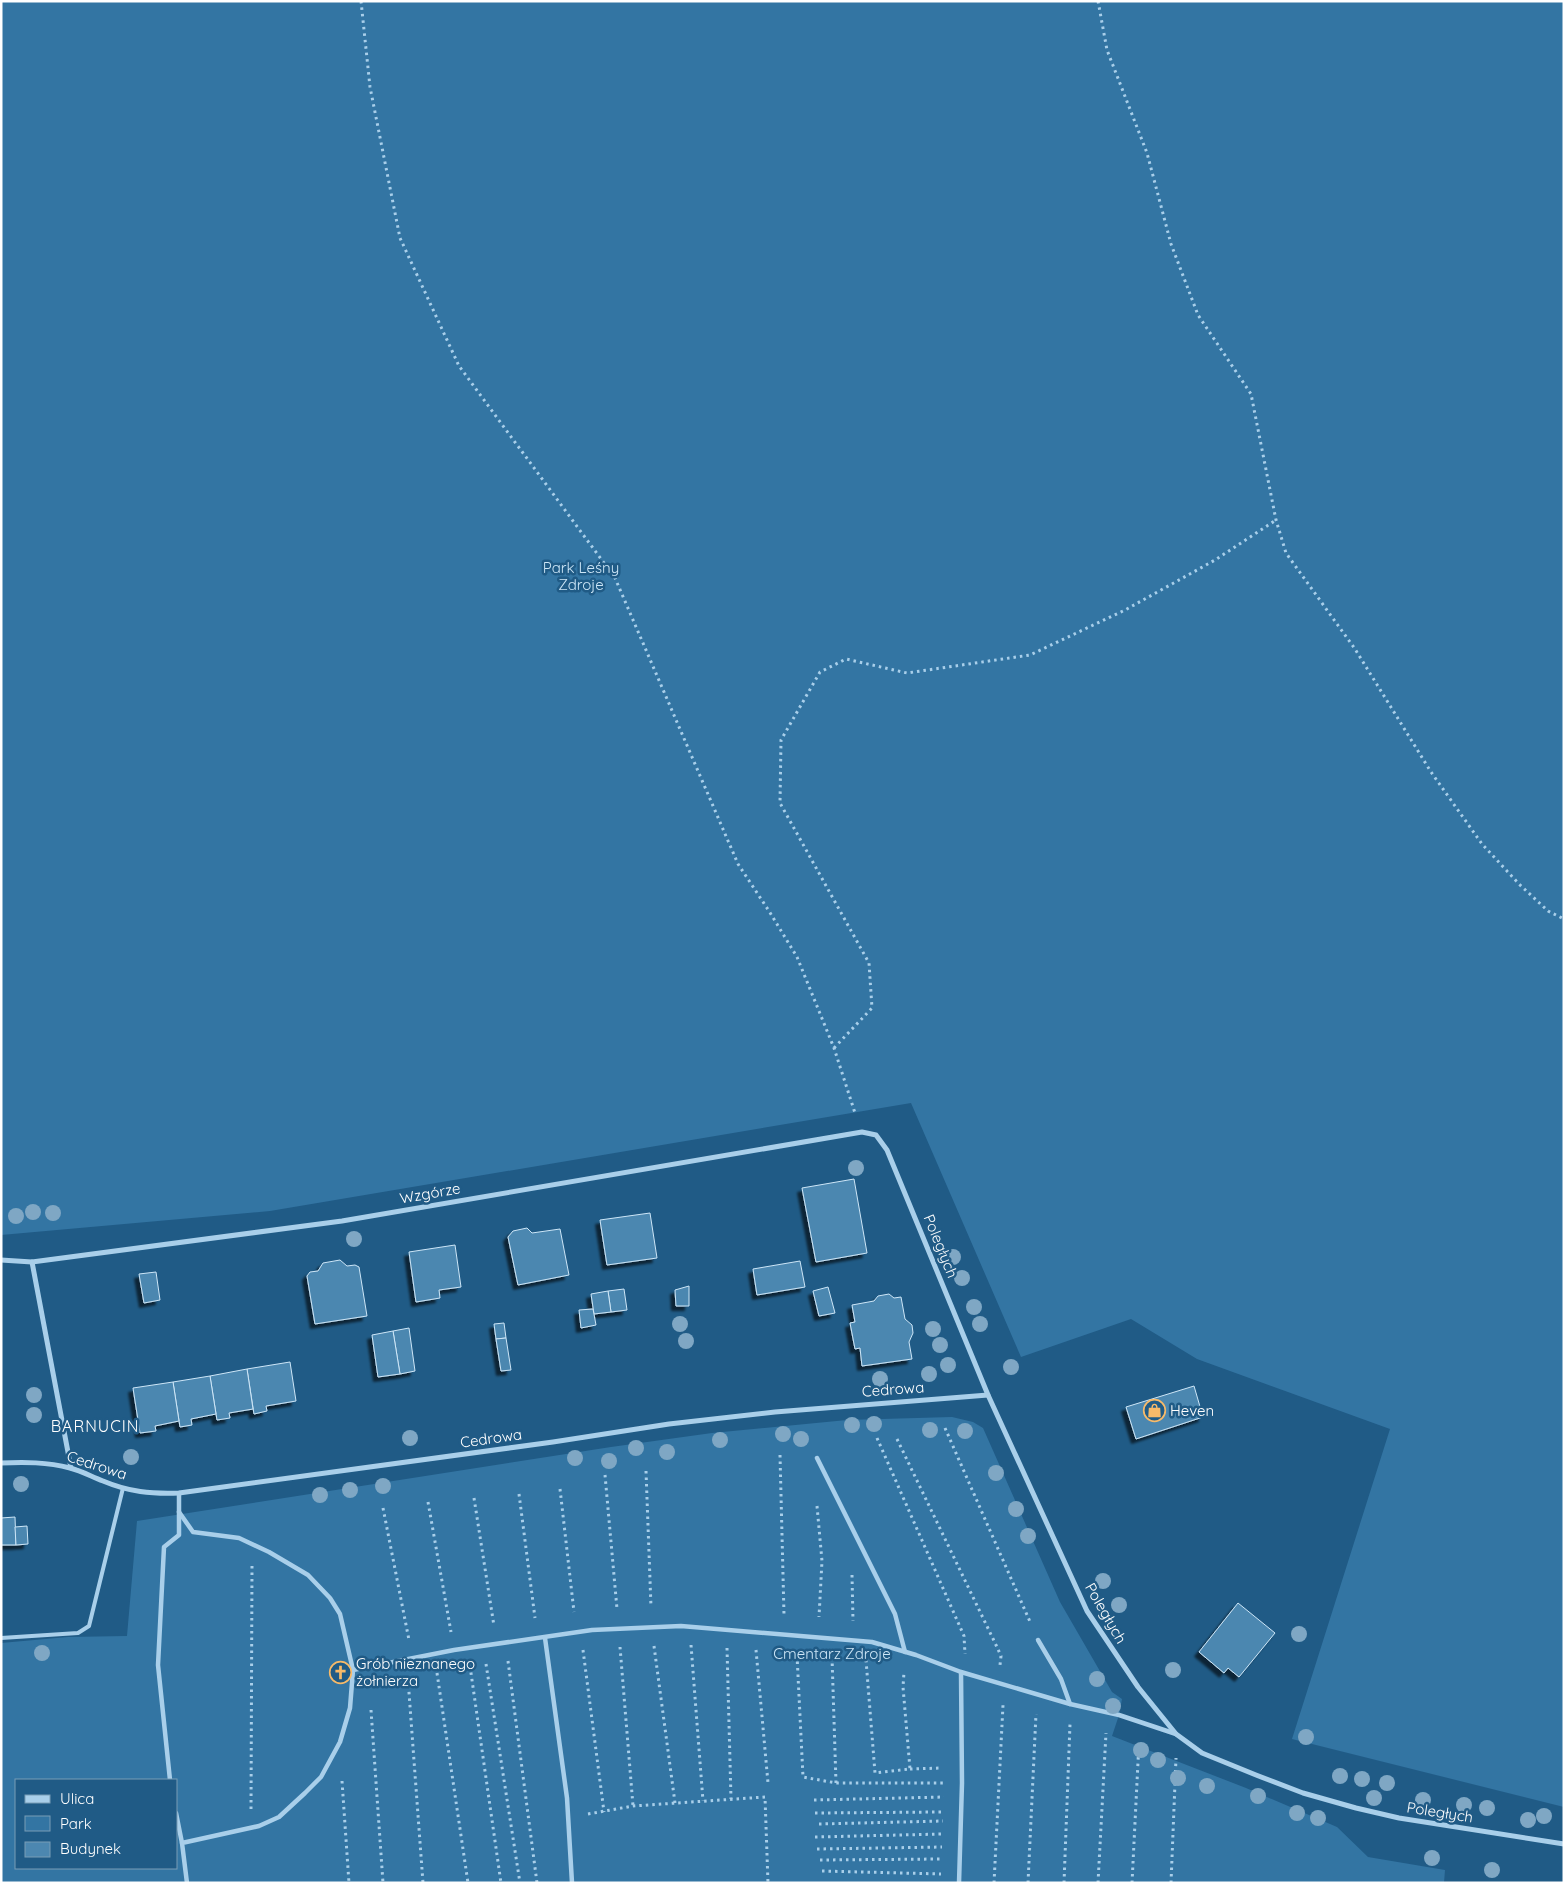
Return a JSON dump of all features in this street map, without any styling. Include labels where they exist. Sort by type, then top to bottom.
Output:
[{"type":"street","name":"Wzgórze","points":[[1,1260],[32,1262],[342,1221],[862,1132]]},
{"type":"street","name":"Poległych","points":[[862,1132],[876,1136],[887,1150],[988,1395],[1087,1611],[1138,1687],[1176,1734],[1202,1752],[1303,1793],[1399,1818],[1564,1844]]},
{"type":"street","points":[[32,1262],[71,1468]]},
{"type":"street","name":"Cedrowa","points":[[1,1463],[35,1462],[71,1468],[123,1488],[151,1494],[179,1493],[554,1442],[669,1424],[775,1412],[988,1395]]},
{"type":"street","points":[[817,1458],[895,1614],[905,1652]]},
{"type":"street","points":[[170,1779],[158,1665],[164,1547],[179,1535],[179,1493]]},
{"type":"street","points":[[179,1512],[193,1532],[239,1538],[277,1556],[308,1575],[330,1598],[340,1614],[353,1670],[350,1708],[340,1742],[321,1777],[279,1817],[251,1828],[182,1843]]},
{"type":"street","points":[[353,1670],[454,1650],[579,1632],[690,1627],[864,1642],[905,1652],[961,1672],[1070,1704],[1108,1712],[1176,1734]]},
{"type":"street","points":[[545,1638],[568,1818],[572,1883]]},
{"type":"street","points":[[1038,1640],[1061,1679],[1070,1704]]},
{"type":"street","points":[[959,1883],[962,1811],[961,1672]]},
{"type":"street","points":[[178,1823],[187,1883]]},
{"type":"lane","points":[[1,1638],[78,1633],[89,1626],[123,1488]]},
{"type":"path","points":[[361,1],[370,87],[400,238],[459,366],[615,578],[738,864],[797,957],[834,1048],[862,1132]]},
{"type":"path","points":[[1098,1],[1107,50],[1147,153],[1171,244],[1198,315],[1251,394],[1276,520],[1286,552],[1356,648],[1430,772],[1482,844],[1519,884],[1548,911],[1564,919]]},
{"type":"path","points":[[834,1048],[872,1008],[869,964],[780,803],[781,740],[820,672],[846,659],[907,673],[1030,655],[1133,605],[1215,560],[1276,520]]},
{"type":"path","points":[[945,1428],[1038,1640]]},
{"type":"path","points":[[876,1438],[964,1636],[965,1650],[961,1672]]},
{"type":"path","points":[[898,1439],[1001,1656],[996,1682]]},
{"type":"path","points":[[780,1455],[784,1635]]},
{"type":"path","points":[[605,1475],[633,1806]]},
{"type":"path","points":[[560,1489],[604,1812]]},
{"type":"path","points":[[520,1494],[538,1638]]},
{"type":"path","points":[[474,1498],[496,1644]]},
{"type":"path","points":[[817,1501],[822,1561],[818,1638]]},
{"type":"path","points":[[428,1502],[454,1650]]},
{"type":"path","points":[[383,1508],[409,1659],[423,1883]]},
{"type":"path","points":[[251,1828],[252,1544]]},
{"type":"path","points":[[852,1569],[854,1641]]},
{"type":"path","points":[[690,1627],[703,1801]]},
{"type":"path","points":[[726,1630],[731,1799]]},
{"type":"path","points":[[754,1632],[768,1784]]},
{"type":"path","points":[[796,1636],[803,1777],[836,1784],[962,1783]]},
{"type":"path","points":[[832,1639],[836,1784]]},
{"type":"path","points":[[864,1642],[875,1773],[910,1769],[962,1768]]},
{"type":"path","points":[[505,1643],[537,1883]]},
{"type":"path","points":[[483,1646],[520,1883]]},
{"type":"path","points":[[468,1648],[501,1883]]},
{"type":"path","points":[[905,1652],[903,1687],[910,1769]]},
{"type":"path","points":[[434,1654],[468,1883]]},
{"type":"path","points":[[994,1883],[1004,1684]]},
{"type":"path","points":[[1028,1883],[1037,1694]]},
{"type":"path","points":[[1064,1883],[1070,1704]]},
{"type":"path","points":[[371,1706],[383,1883]]},
{"type":"path","points":[[1098,1883],[1108,1712]]},
{"type":"path","points":[[1132,1883],[1140,1722]]},
{"type":"path","points":[[1171,1883],[1176,1753]]},
{"type":"path","points":[[342,1779],[349,1883]]},
{"type":"path","points":[[568,1818],[633,1806],[765,1796],[768,1883]]},
{"type":"path","points":[[814,1800],[962,1797]]},
{"type":"path","points":[[816,1813],[962,1811]]},
{"type":"path","points":[[819,1824],[961,1821]]},
{"type":"path","points":[[815,1838],[960,1833]]},
{"type":"path","points":[[817,1848],[960,1847]]},
{"type":"path","points":[[820,1860],[960,1859]]},
{"type":"path","points":[[822,1871],[959,1874]]},
{"type":"green space","name":"Park Leśny Zdroje","points":[[1,1],[1564,1],[1564,1807],[1292,1739],[1390,1429],[1197,1359],[1131,1319],[1021,1357],[911,1103],[270,1211],[1,1235]]},
{"type":"green space","name":"Cmentarz Zdroje","points":[[952,1417],[973,1422],[983,1428],[1060,1602],[1112,1692],[1122,1699],[1112,1736],[1246,1788],[1337,1827],[1368,1857],[1445,1870],[1444,1883],[1,1883],[1,1643],[68,1637],[127,1636],[137,1521],[712,1433],[847,1420]]},
{"type":"building","points":[[854,1179],[867,1253],[816,1262],[802,1188]]},
{"type":"building","points":[[650,1213],[657,1258],[607,1265],[600,1220]]},
{"type":"building","points":[[527,1228],[532,1233],[560,1229],[569,1275],[518,1285],[508,1237],[513,1231]]},
{"type":"building","points":[[455,1245],[461,1287],[439,1290],[440,1298],[416,1302],[409,1252]]},
{"type":"building","points":[[340,1260],[347,1266],[355,1265],[359,1267],[367,1316],[315,1324],[307,1276],[310,1272],[318,1271],[323,1263]]},
{"type":"building","points":[[800,1261],[805,1287],[757,1295],[753,1269]]},
{"type":"building","points":[[156,1272],[160,1300],[144,1303],[139,1274]]},
{"type":"building","points":[[689,1286],[689,1306],[676,1306],[675,1290]]},
{"type":"building","points":[[828,1287],[835,1313],[819,1316],[813,1291]]},
{"type":"building","points":[[624,1289],[627,1310],[611,1312],[608,1291]]},
{"type":"building","points":[[608,1291],[611,1312],[594,1314],[591,1294]]},
{"type":"building","points":[[889,1294],[894,1298],[901,1297],[905,1319],[912,1325],[913,1333],[909,1342],[912,1359],[862,1366],[860,1348],[855,1349],[850,1323],[855,1322],[852,1305],[874,1301],[878,1296]]},
{"type":"building","points":[[593,1309],[596,1325],[581,1328],[579,1310]]},
{"type":"building","points":[[504,1323],[506,1338],[496,1339],[494,1324]]},
{"type":"building","points":[[409,1328],[415,1371],[400,1374],[393,1331]]},
{"type":"building","points":[[393,1331],[400,1374],[378,1377],[372,1335]]},
{"type":"building","points":[[506,1338],[511,1370],[501,1371],[496,1339]]},
{"type":"building","points":[[290,1362],[296,1401],[266,1406],[267,1411],[254,1414],[247,1369]]},
{"type":"building","points":[[247,1369],[253,1409],[229,1413],[230,1418],[217,1420],[210,1376]]},
{"type":"building","points":[[210,1376],[216,1414],[191,1419],[192,1425],[180,1427],[173,1382]]},
{"type":"building","points":[[173,1382],[179,1421],[155,1426],[156,1431],[140,1433],[133,1388]]},
{"type":"building","points":[[1194,1386],[1203,1417],[1136,1439],[1126,1407]]},
{"type":"building","points":[[15,1517],[16,1545],[1,1545],[1,1518]]},
{"type":"building","points":[[27,1526],[28,1544],[16,1545],[15,1527]]},
{"type":"building","points":[[1238,1603],[1275,1633],[1239,1677],[1228,1668],[1224,1673],[1199,1652]]},
{"type":"place","name":"Heven","points":[[1154,1410]]},
{"type":"place","name":"Grób nieznanego żołnierza","points":[[340,1672]]},
{"type":"district","name":"BARNUCIN","points":[[95,1426]]}]
